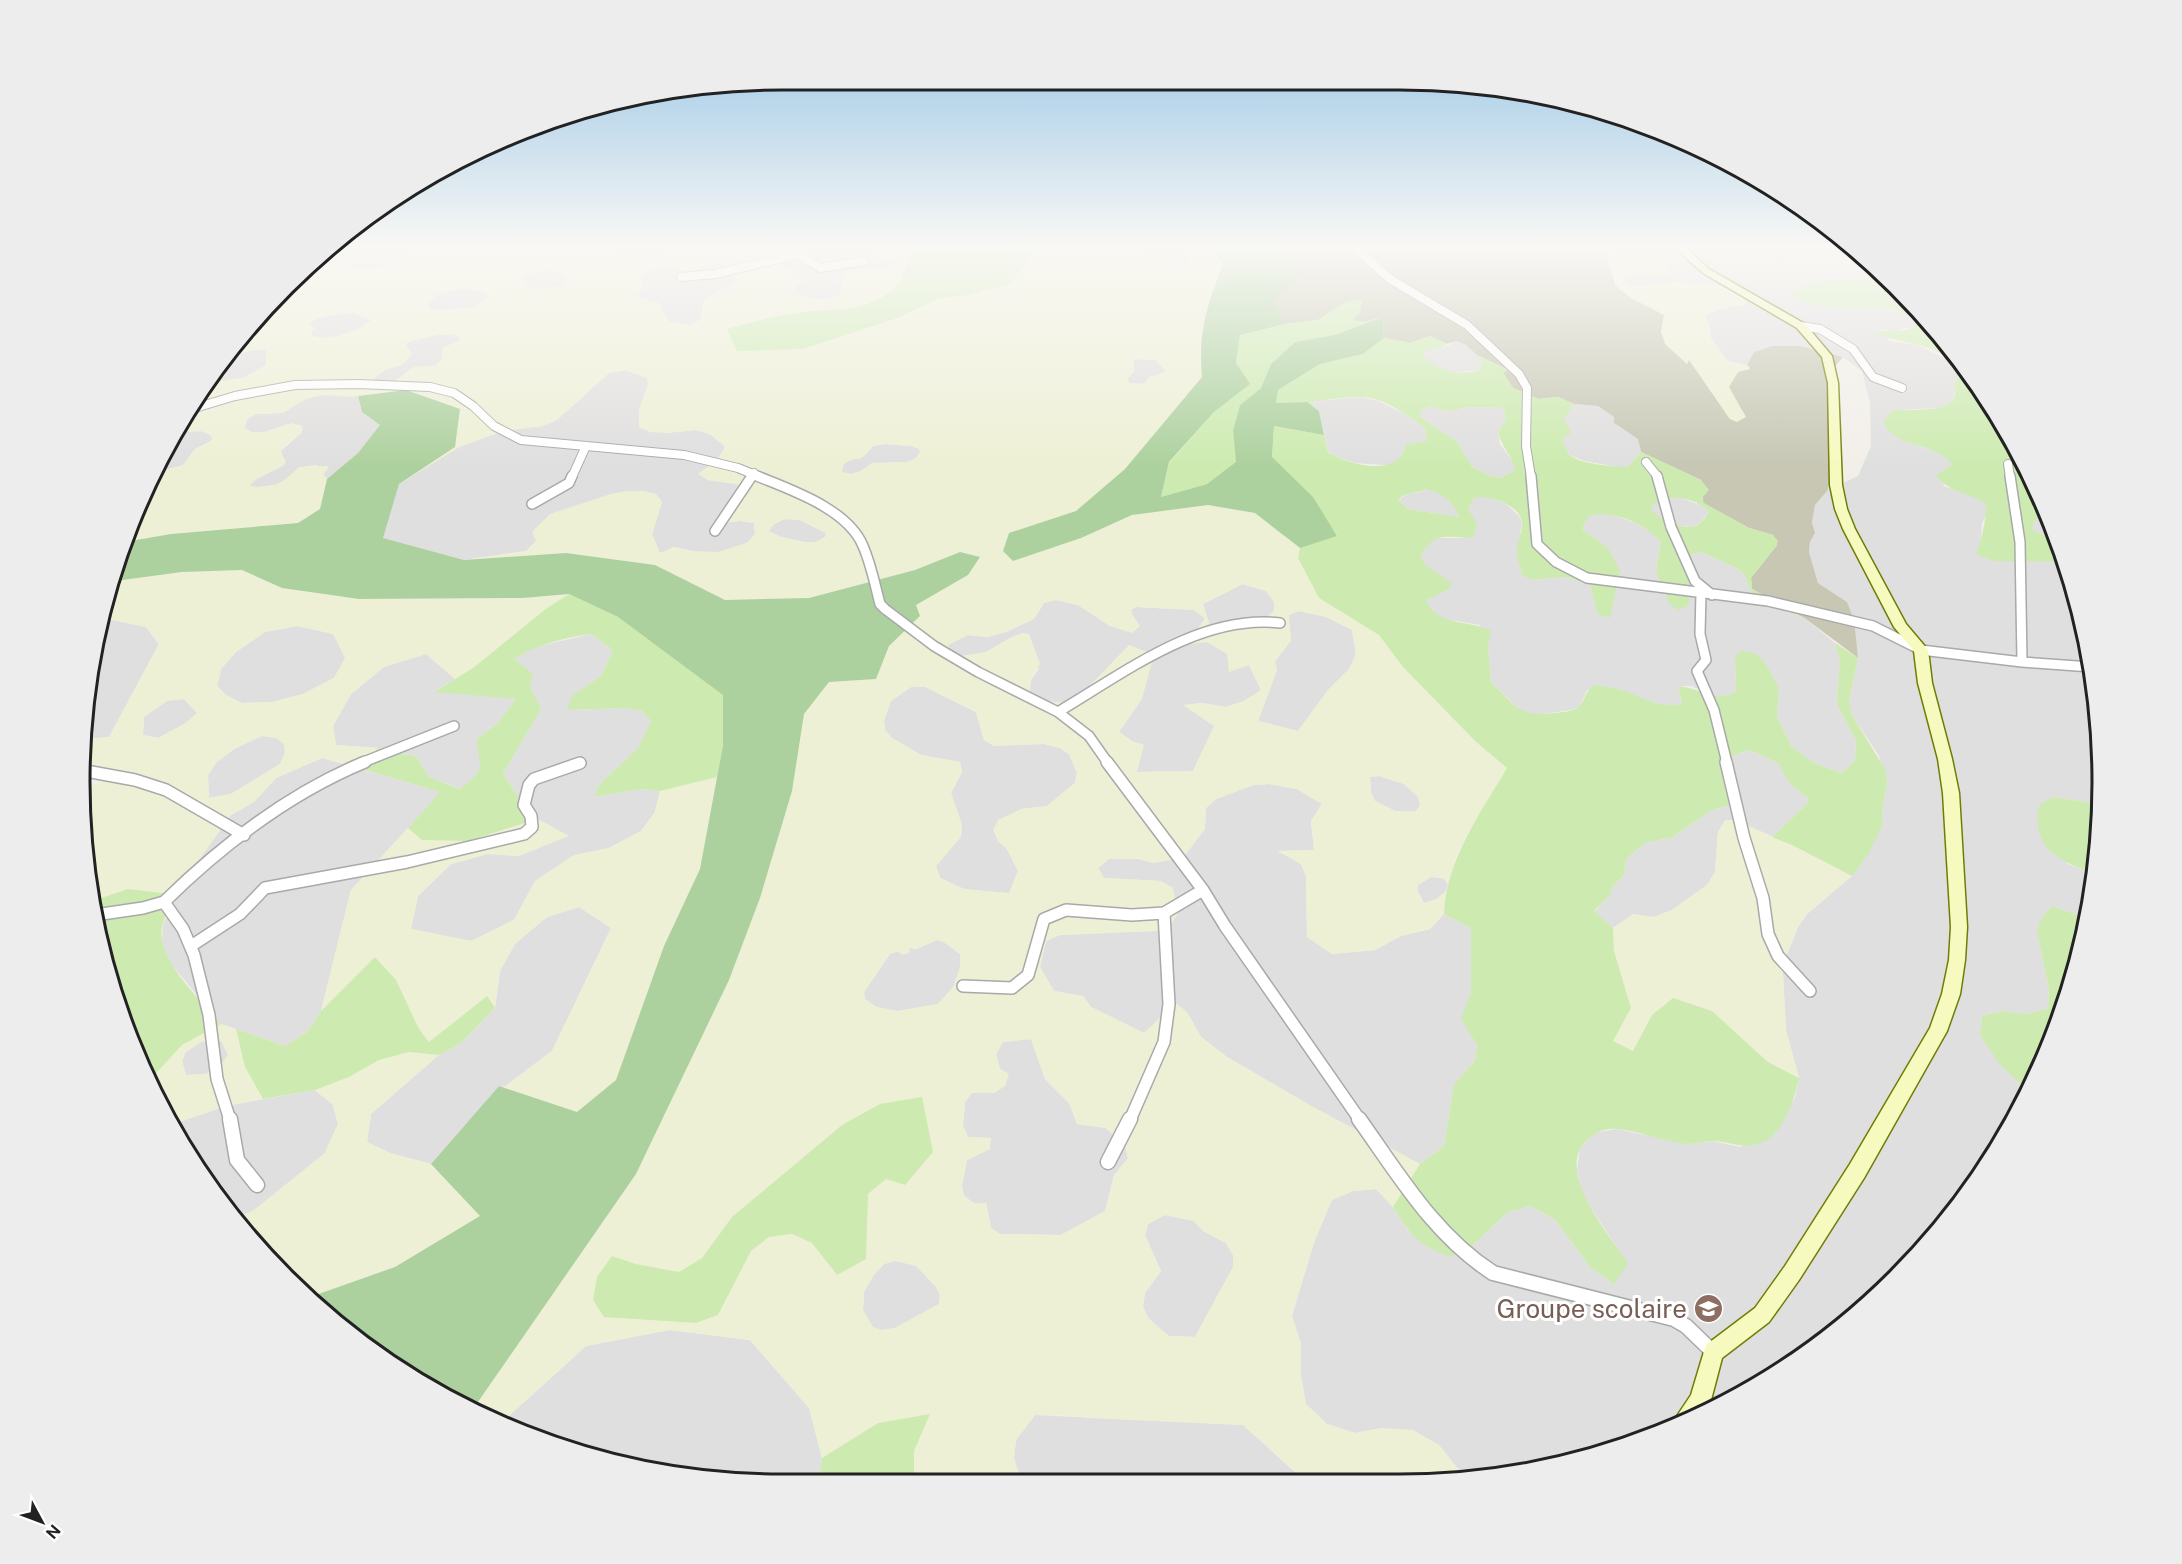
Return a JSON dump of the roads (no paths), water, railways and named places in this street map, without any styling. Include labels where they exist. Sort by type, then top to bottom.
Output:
[{"type":"main road","points":[[1694,1408],[1700,1400],[1713,1352],[1762,1315],[1792,1273],[1857,1171],[1938,1031],[1951,994],[1957,960],[1959,927],[1951,793],[1945,759],[1925,683],[1921,650],[1901,627],[1849,529],[1841,509],[1836,485],[1832,368],[1820,346],[1801,326],[1791,320]]},
{"type":"street","points":[[1457,320],[1467,326],[1519,374],[1527,388],[1526,446],[1534,495],[1535,537],[1542,551],[1567,569],[1587,578],[1768,601],[1872,626],[1901,638],[1921,650],[2082,666]]},
{"type":"street","points":[[1801,326],[1820,329],[1844,343],[1857,352],[1873,377],[1902,388]]},
{"type":"street","points":[[202,406],[253,392],[295,385],[358,384],[430,387],[454,393],[473,406],[494,426],[513,438],[532,442],[684,455],[754,473],[804,496],[850,524],[863,545],[880,604],[885,609],[934,646],[969,667],[1058,712],[1089,736],[1127,792],[1203,890],[1225,926],[1425,1213],[1449,1240],[1473,1261],[1492,1273],[1674,1319],[1686,1326],[1713,1352]]},
{"type":"street","points":[[532,504],[569,483],[586,446]]},
{"type":"street","points":[[1646,462],[1657,475],[1671,527],[1695,581],[1713,595]]},
{"type":"street","points":[[2008,464],[2021,559],[2022,662]]},
{"type":"street","points":[[715,531],[754,473]]},
{"type":"street","points":[[1701,594],[1701,634],[1706,660],[1697,671],[1713,710],[1744,838],[1763,898],[1767,934],[1778,956],[1810,992]]},
{"type":"street","points":[[1058,712],[1177,645],[1250,621],[1280,622]]},
{"type":"street","points":[[103,914],[143,909],[164,902],[208,861],[326,781],[454,726]]},
{"type":"street","points":[[191,946],[240,914],[265,888],[355,872],[524,834],[532,827],[531,816],[524,805],[529,785],[534,779],[580,763]]},
{"type":"street","points":[[90,772],[135,780],[166,790],[244,835]]},
{"type":"street","points":[[963,986],[1012,988],[1022,982],[1028,975],[1044,919],[1056,912],[1066,910],[1132,915],[1164,913],[1203,890]]},
{"type":"street","points":[[164,902],[191,946],[209,1015],[217,1078],[229,1113],[237,1160],[257,1185]]},
{"type":"street","points":[[1108,1162],[1142,1096],[1164,1042],[1169,1004],[1164,913]]},
{"type":"place","name":"Groupe scolaire","points":[[1708,1308]]}]
